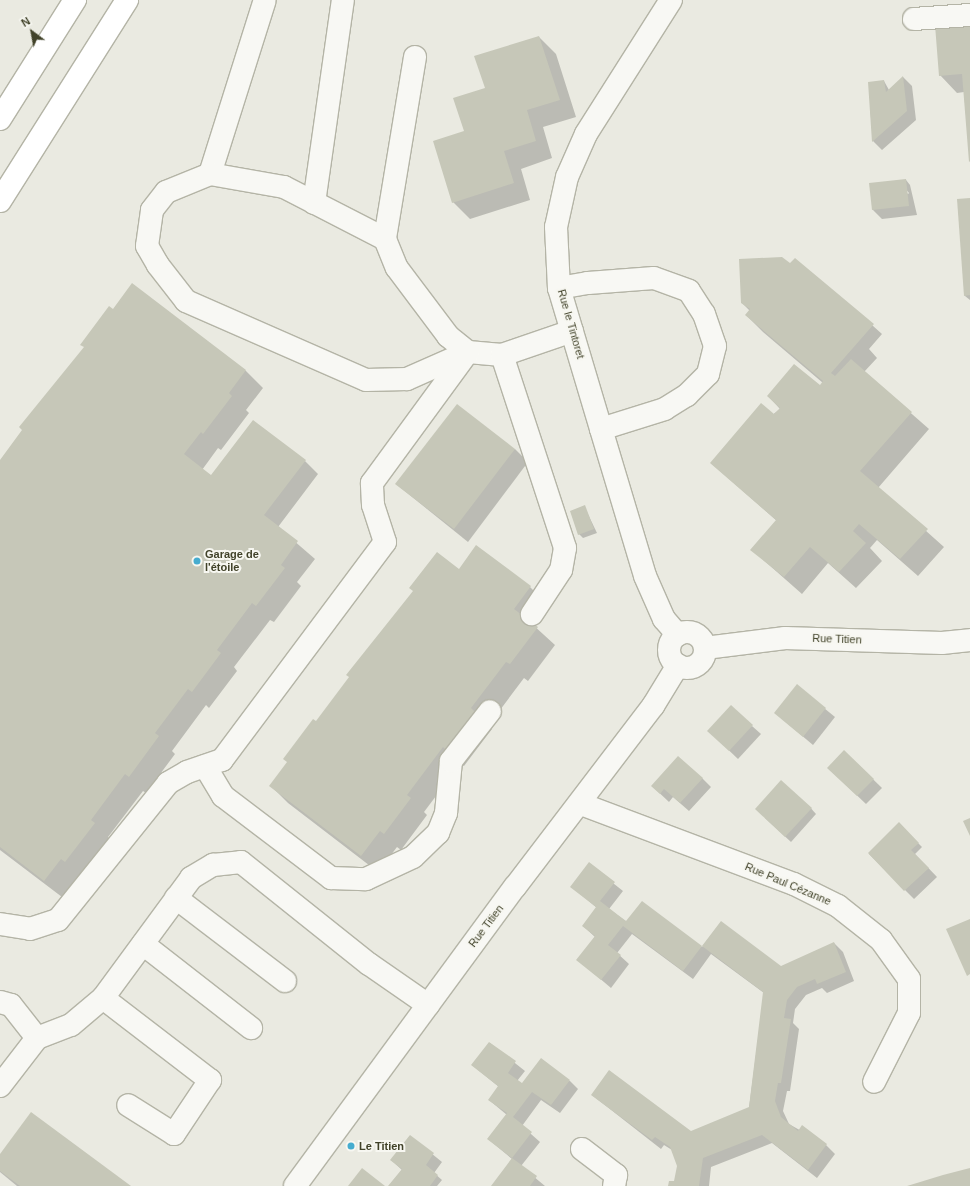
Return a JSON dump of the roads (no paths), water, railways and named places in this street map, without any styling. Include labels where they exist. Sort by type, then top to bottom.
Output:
[{"type":"highway","points":[[0,119],[76,0]]},
{"type":"highway","points":[[0,201],[127,0]]},
{"type":"street","points":[[210,174],[265,0]]},
{"type":"street","points":[[314,203],[343,0]]},
{"type":"street","name":"Rue le Tintoret","points":[[671,0],[586,134],[567,177],[556,228],[559,288],[645,576],[669,627],[678,635]]},
{"type":"street","points":[[914,19],[970,15]]},
{"type":"street","points":[[415,57],[385,239],[397,268],[448,336],[468,352]]},
{"type":"street","points":[[385,239],[284,187],[210,174],[166,192],[152,210],[147,246],[158,265],[186,301],[366,380],[407,379],[468,352],[502,355],[572,330]]},
{"type":"street","points":[[559,288],[588,283],[654,278],[689,291],[704,314],[715,346],[708,374],[687,395],[665,409],[601,429]]},
{"type":"street","points":[[0,924],[30,929],[58,920],[168,783],[187,772],[222,760],[385,542],[373,506],[372,483],[468,352]]},
{"type":"street","points":[[502,355],[565,548],[561,570],[532,614]]},
{"type":"street","points":[[686,632],[695,634],[702,640],[705,648],[704,658],[697,666],[687,668],[678,665],[672,659],[670,650],[671,642],[678,635],[686,632]]},
{"type":"street","name":"Rue Titien","points":[[705,648],[785,638],[942,642],[970,640]]},
{"type":"street","name":"Rue Titien","points":[[295,1186],[428,1005],[581,804],[653,706],[678,665]]},
{"type":"street","points":[[205,766],[223,796],[331,878],[366,879],[412,857],[438,833],[446,813],[451,762],[490,711]]},
{"type":"street","name":"Rue Paul Cézanne","points":[[581,804],[794,884],[838,906],[881,940],[908,979],[909,1013],[874,1082]]},
{"type":"street","points":[[0,1086],[37,1038],[70,1025],[103,998],[191,878],[213,865],[241,862],[369,964],[428,1005]]},
{"type":"street","points":[[176,898],[285,981]]},
{"type":"street","points":[[143,944],[251,1028]]},
{"type":"street","points":[[103,998],[210,1080],[174,1134],[128,1105]]},
{"type":"street","points":[[0,1002],[12,1005],[37,1038]]},
{"type":"street","points":[[582,1149],[616,1174],[614,1186]]},
{"type":"place","name":"Garage de l'étoile","points":[[197,561]]},
{"type":"place","name":"Le Titien","points":[[351,1146]]}]
